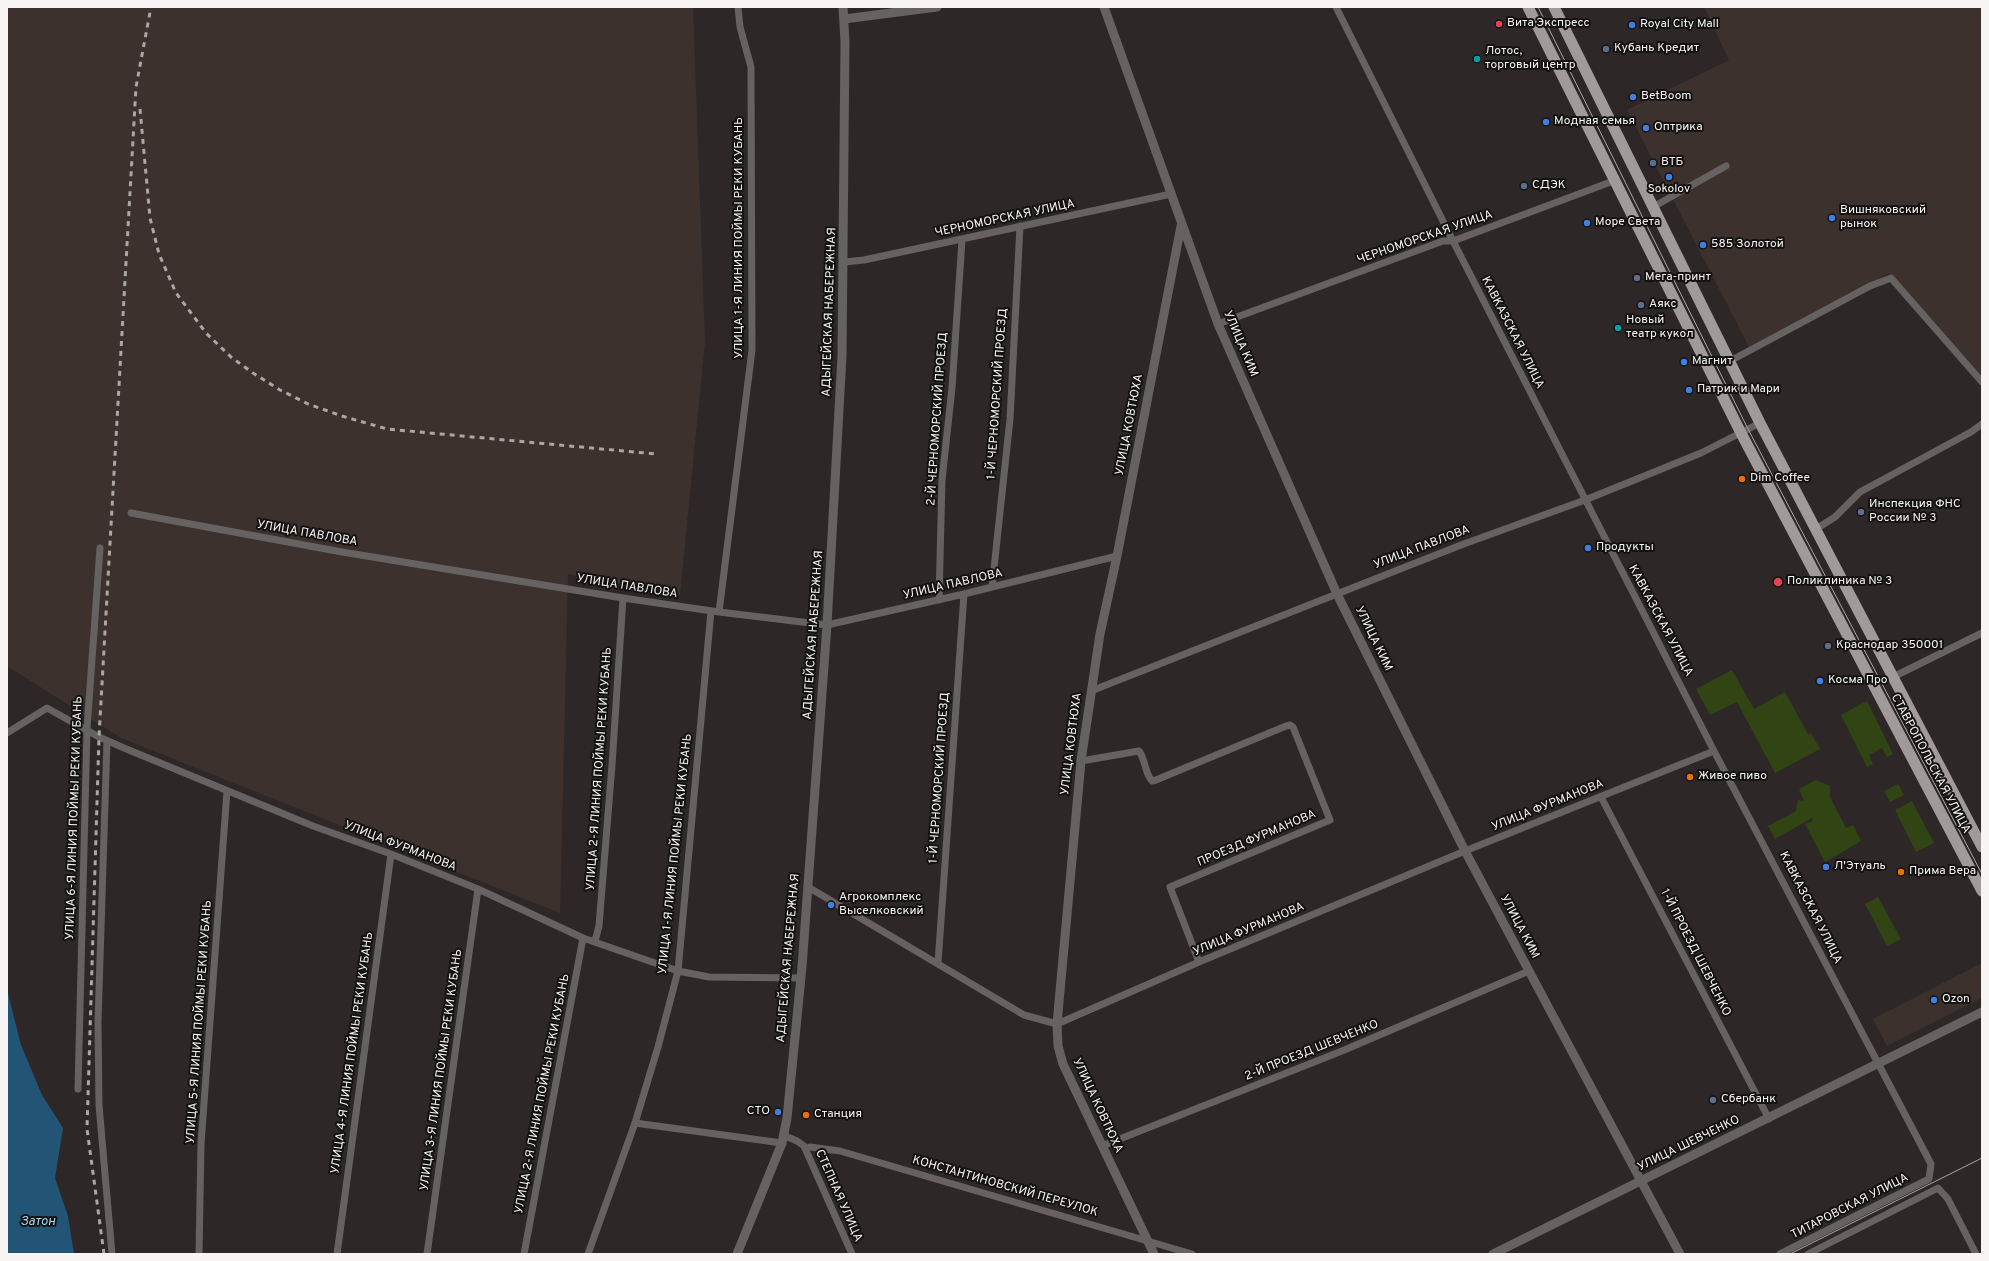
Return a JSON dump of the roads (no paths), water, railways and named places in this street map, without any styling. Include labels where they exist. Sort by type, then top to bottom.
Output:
[{"type":"main road","name":"СТАВРОПОЛЬСКАЯ УЛИЦА","points":[[1528,7],[1616,180],[1741,433],[1982,892]]},
{"type":"main road","name":"СТАВРОПОЛЬСКАЯ УЛИЦА","points":[[1554,7],[1760,423],[1982,847]]},
{"type":"street","name":"УЛИЦА 1-Я ЛИНИЯ ПОЙМЫ РЕКИ КУБАНЬ","points":[[588,1254],[635,1123],[658,1047],[678,971],[715,611],[752,350],[751,67],[740,26],[738,7]]},
{"type":"street","name":"АДЫГЕЙСКАЯ НАБЕРЕЖНАЯ","points":[[737,1254],[782,1139],[787,1118],[801,978],[827,625],[842,356],[844,262],[843,7]]},
{"type":"street","points":[[844,19],[937,7]]},
{"type":"street","name":"УЛИЦА КИМ","points":[[1104,7],[1218,324],[1337,594],[1465,851],[1680,1254]]},
{"type":"street","name":"КАВКАЗСКАЯ УЛИЦА","points":[[1336,7],[1585,500],[1931,1164],[1929,1179]]},
{"type":"street","points":[[1653,207],[1726,166]]},
{"type":"street","name":"ЧЕРНОМОРСКАЯ УЛИЦА","points":[[1218,324],[1443,241],[1453,241],[1616,180]]},
{"type":"street","name":"ЧЕРНОМОРСКАЯ УЛИЦА","points":[[844,262],[864,260],[962,240],[1020,226],[1171,194]]},
{"type":"street","name":"УЛИЦА КОВТЮХА","points":[[1154,1254],[1063,1064],[1058,1046],[1057,1024],[1081,761],[1091,691],[1100,634],[1117,556],[1182,224]]},
{"type":"street","name":"1-Й ЧЕРНОМОРСКИЙ ПРОЕЗД","points":[[992,587],[1010,419],[1020,226]]},
{"type":"street","name":"2-Й ЧЕРНОМОРСКИЙ ПРОЕЗД","points":[[939,600],[942,480],[952,388],[962,240]]},
{"type":"street","points":[[1730,362],[1870,286],[1891,278],[1982,382]]},
{"type":"street","name":"УЛИЦА ПАВЛОВА","points":[[1091,691],[1461,545],[1585,500],[1701,453],[1760,423]]},
{"type":"street","points":[[1816,529],[1835,517],[1860,492],[1971,432],[1982,424]]},
{"type":"street","name":"УЛИЦА ПАВЛОВА","points":[[131,514],[342,552],[623,598],[827,625],[939,600],[1117,556]]},
{"type":"street","name":"УЛИЦА 6-Я ЛИНИЯ ПОЙМЫ РЕКИ КУБАНЬ","points":[[78,1089],[87,729],[100,548]]},
{"type":"street","name":"1-Й ЧЕРНОМОРСКИЙ ПРОЕЗД","points":[[938,963],[964,594]]},
{"type":"street","name":"УЛИЦА 2-Я ЛИНИЯ ПОЙМЫ РЕКИ КУБАНЬ","points":[[595,941],[599,926],[612,773],[623,598]]},
{"type":"street","points":[[1893,678],[1982,633]]},
{"type":"street","name":"УЛИЦА ФУРМАНОВА","points":[[7,733],[46,708],[107,741],[313,826],[391,854],[478,889],[583,938],[678,971],[709,977],[801,978]]},
{"type":"street","name":"ПРОЕЗД ФУРМАНОВА","points":[[1081,761],[1139,751],[1142,755],[1148,776],[1152,780],[1156,780],[1286,726],[1290,725],[1293,727],[1330,820],[1170,887],[1199,962]]},
{"type":"street","points":[[107,741],[98,1022],[99,1105],[112,1254]]},
{"type":"street","name":"УЛИЦА ФУРМАНОВА","points":[[1057,1024],[1199,962],[1465,851],[1714,750]]},
{"type":"street","name":"УЛИЦА 5-Я ЛИНИЯ ПОЙМЫ РЕКИ КУБАНЬ","points":[[199,1254],[202,1144],[227,791]]},
{"type":"street","name":"1-Й ПРОЕЗД ШЕВЧЕНКО","points":[[1601,797],[1768,1119]]},
{"type":"street","name":"УЛИЦА 4-Я ЛИНИЯ ПОЙМЫ РЕКИ КУБАНЬ","points":[[337,1254],[391,854]]},
{"type":"street","points":[[808,887],[1024,1015],[1057,1024]]},
{"type":"street","name":"УЛИЦА 3-Я ЛИНИЯ ПОЙМЫ РЕКИ КУБАНЬ","points":[[427,1254],[478,889]]},
{"type":"street","name":"УЛИЦА 2-Я ЛИНИЯ ПОЙМЫ РЕКИ КУБАНЬ","points":[[524,1254],[583,938]]},
{"type":"street","name":"2-Й ПРОЕЗД ШЕВЧЕНКО","points":[[1102,1146],[1342,1051],[1529,971]]},
{"type":"street","name":"УЛИЦА ШЕВЧЕНКО","points":[[1493,1254],[1982,1012]]},
{"type":"street","points":[[635,1123],[782,1139]]},
{"type":"street","name":"СТЕПНАЯ УЛИЦА","points":[[782,1139],[797,1141],[804,1146],[852,1254]]},
{"type":"street","name":"КОНСТАНТИНОВСКИЙ ПЕРЕУЛОК","points":[[810,1147],[840,1150],[1192,1254]]},
{"type":"street","name":"ТИТАРОВСКАЯ УЛИЦА","points":[[1780,1254],[1929,1179]]},
{"type":"street","name":"ТИТАРОВСКАЯ УЛИЦА","points":[[1808,1254],[1938,1188],[1948,1199],[1976,1254]]},
{"type":"water","name":"Затон","points":[[7,989],[21,1045],[42,1095],[63,1128],[55,1178],[68,1216],[74,1254],[7,1254]]},
{"type":"tram line","points":[[1538,7],[1748,429],[1982,874]]},
{"type":"tram line","points":[[1790,1254],[1982,1158]]},
{"type":"railway","points":[[104,1254],[87,1129],[99,737],[136,87],[151,7]]},
{"type":"railway","points":[[140,109],[150,218],[159,254],[176,293],[206,333],[231,357],[253,373],[280,390],[308,404],[387,429],[656,454]]},
{"type":"place","name":"Вита Экспресс","points":[[1499,24]]},
{"type":"place","name":"Royal City Mall","points":[[1632,25]]},
{"type":"place","name":"Кубань Кредит","points":[[1606,49]]},
{"type":"place","name":"Лотос, торговый центр","points":[[1477,59]]},
{"type":"place","name":"BetBoom","points":[[1633,97]]},
{"type":"place","name":"Модная семья","points":[[1546,122]]},
{"type":"place","name":"Оптрика","points":[[1646,128]]},
{"type":"place","name":"ВТБ","points":[[1653,163]]},
{"type":"place","name":"Sokolov","points":[[1669,177]]},
{"type":"place","name":"СДЭК","points":[[1524,186]]},
{"type":"place","name":"Вишняковский рынок","points":[[1832,218]]},
{"type":"place","name":"Море Света","points":[[1587,223]]},
{"type":"place","name":"585 Золотой","points":[[1703,245]]},
{"type":"place","name":"Мега-принт","points":[[1637,278]]},
{"type":"place","name":"Аякс","points":[[1641,305]]},
{"type":"place","name":"Новый театр кукол","points":[[1618,328]]},
{"type":"place","name":"Магнит","points":[[1684,362]]},
{"type":"place","name":"Патрик и Мари","points":[[1689,390]]},
{"type":"place","name":"Dim Coffee","points":[[1742,479]]},
{"type":"place","name":"Инспекция ФНС России № 3","points":[[1861,512]]},
{"type":"place","name":"Продукты","points":[[1588,548]]},
{"type":"place","name":"Поликлиника № 3","points":[[1778,582]]},
{"type":"place","name":"Краснодар 350001","points":[[1828,646]]},
{"type":"place","name":"Косма Про","points":[[1820,681]]},
{"type":"place","name":"Живое пиво","points":[[1690,777]]},
{"type":"place","name":"Л'Этуаль","points":[[1826,867]]},
{"type":"place","name":"Прима Вера","points":[[1901,872]]},
{"type":"place","name":"Агрокомплекс Выселковский","points":[[831,905]]},
{"type":"place","name":"Ozon","points":[[1934,1000]]},
{"type":"place","name":"Сбербанк","points":[[1713,1100]]},
{"type":"place","name":"СТО","points":[[778,1112]]},
{"type":"place","name":"Станция","points":[[806,1115]]}]
